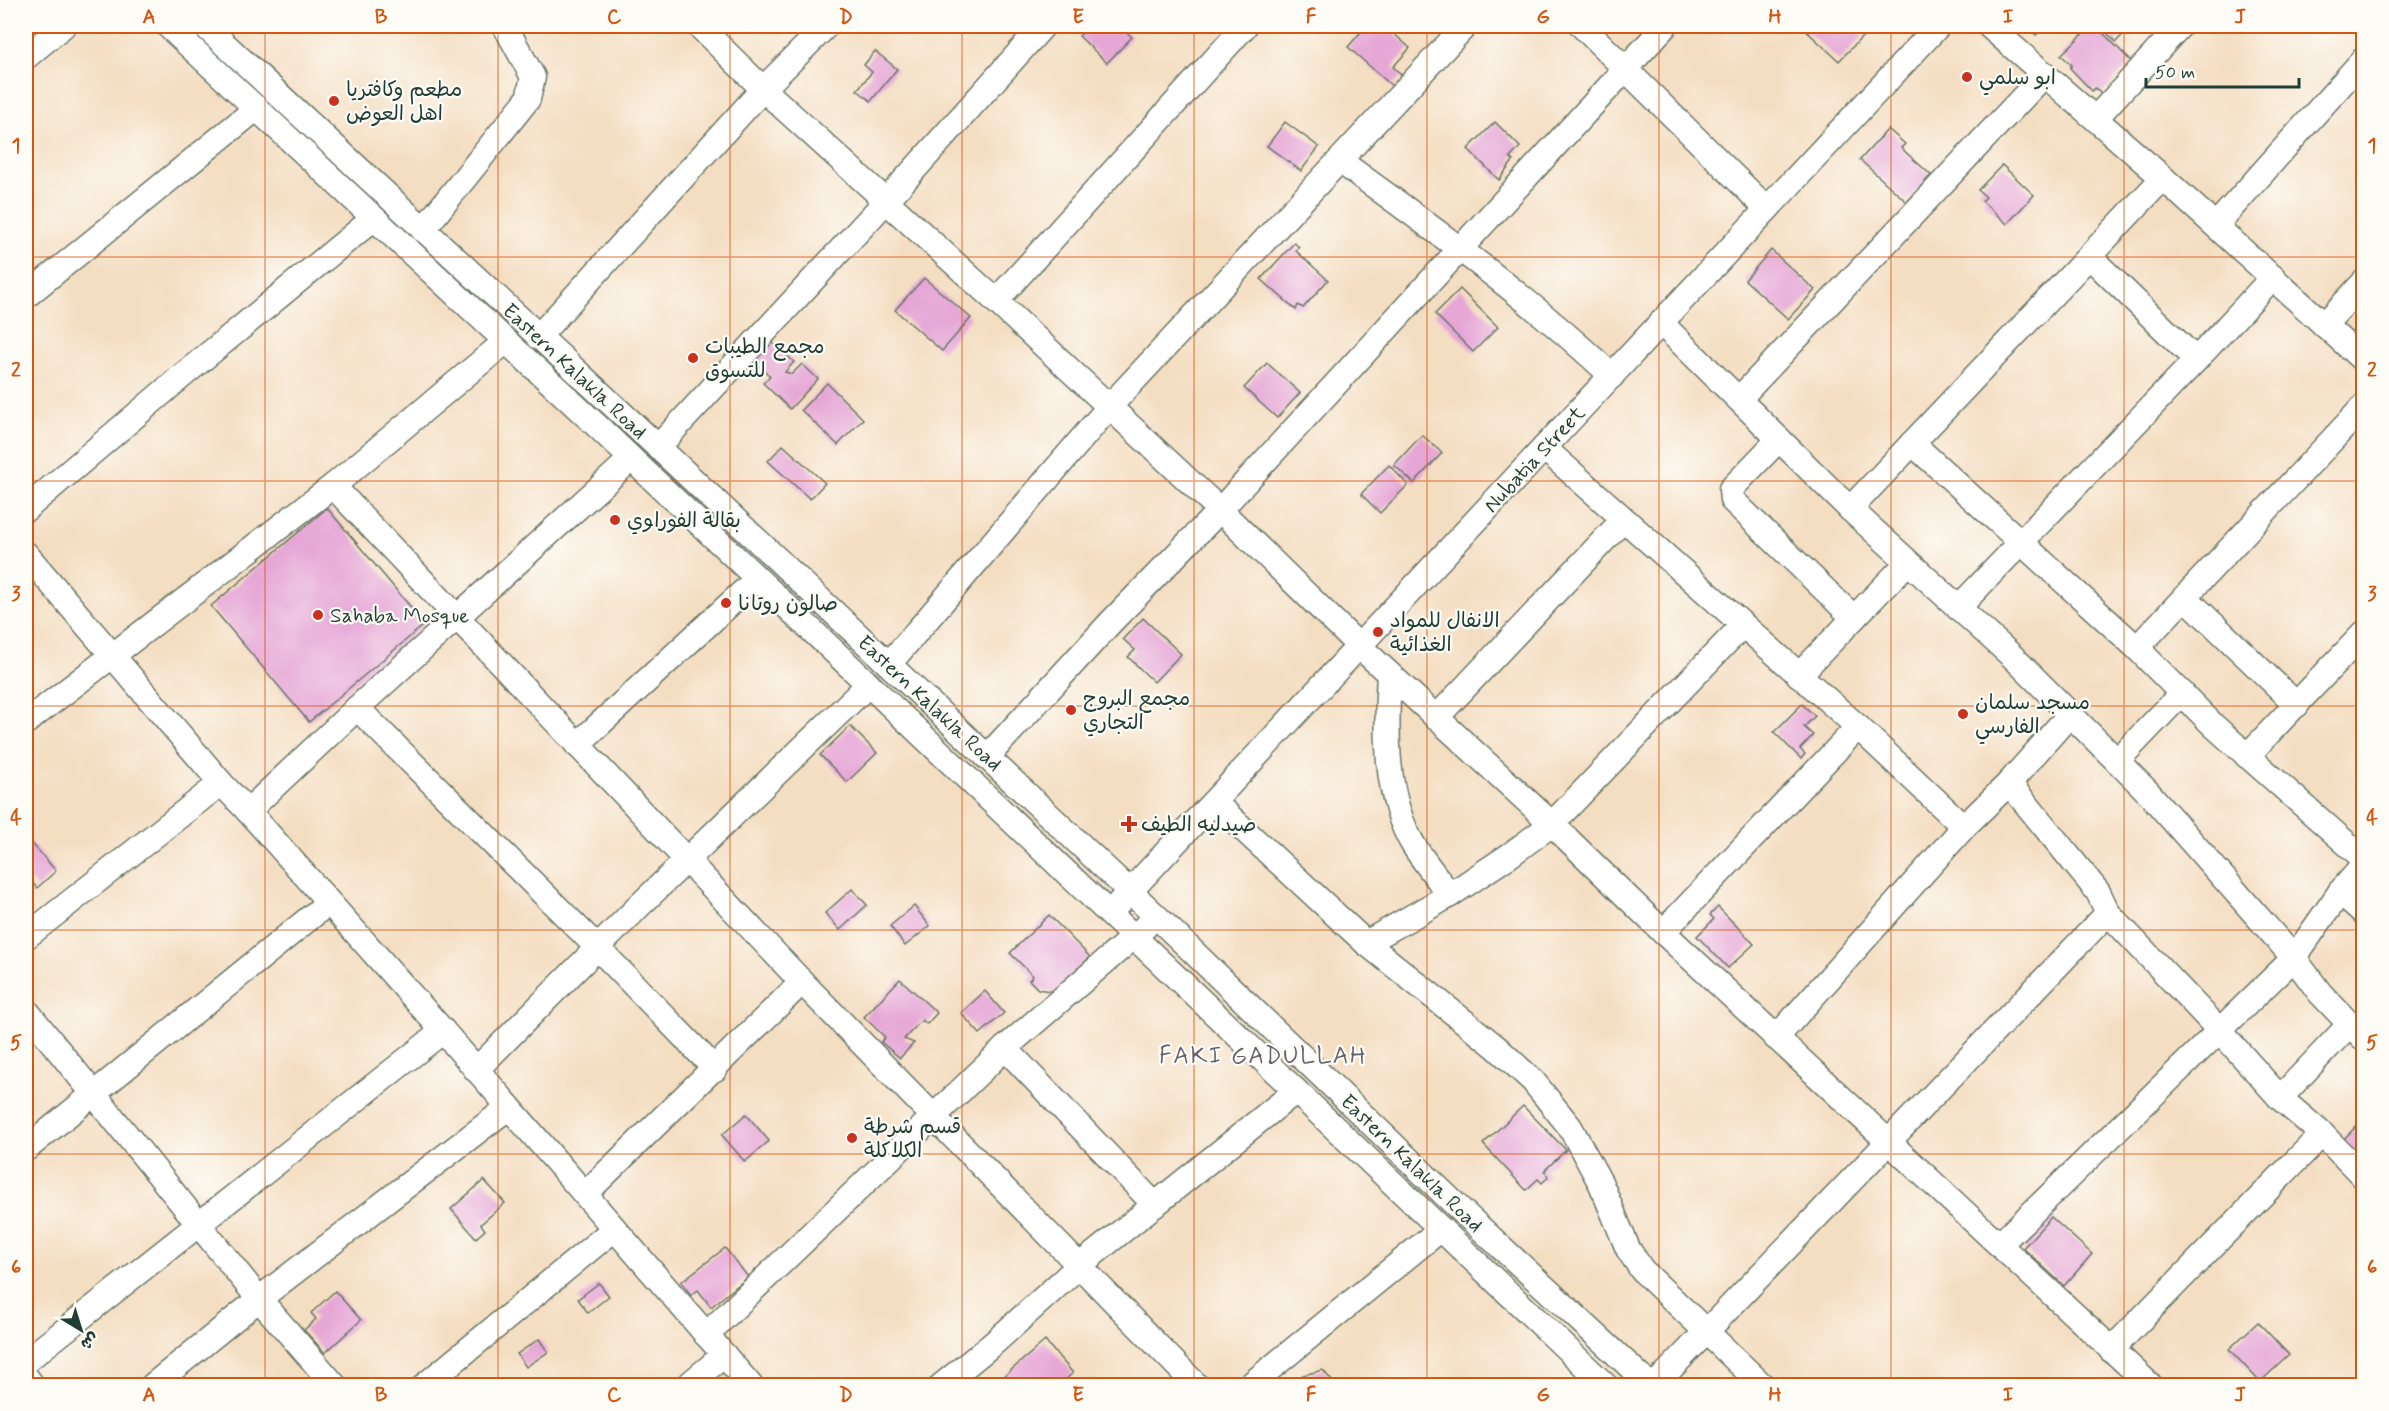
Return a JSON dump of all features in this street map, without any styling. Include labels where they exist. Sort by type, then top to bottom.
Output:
[{"type":"street","points":[[26,57],[63,26]]},
{"type":"street","name":"Eastern Kalakla Road","points":[[168,26],[631,459],[1110,913],[1441,1229],[1594,1382]]},
{"type":"street","name":"Eastern Kalakla Road","points":[[205,26],[889,664],[1156,916],[1462,1211],[1652,1386]]},
{"type":"street","points":[[423,230],[528,99],[532,77],[505,26]]},
{"type":"street","points":[[699,26],[763,89],[996,301],[1220,510],[1359,646],[2151,1386]]},
{"type":"street","points":[[538,337],[763,89],[826,26]]},
{"type":"street","points":[[658,447],[886,201],[1043,26]]},
{"type":"street","points":[[996,301],[1245,26]]},
{"type":"street","points":[[889,664],[1109,407],[1465,26]]},
{"type":"street","points":[[1582,26],[1767,209]]},
{"type":"street","points":[[987,757],[1111,622],[1220,510],[1665,26]]},
{"type":"street","name":"Nubatia Street","points":[[1110,913],[1938,26]]},
{"type":"street","points":[[1989,26],[2216,225],[2364,361]]},
{"type":"street","points":[[2096,118],[2180,26]]},
{"type":"street","points":[[2216,225],[2364,59]]},
{"type":"street","points":[[1739,399],[2045,74]]},
{"type":"street","points":[[26,296],[257,108]]},
{"type":"street","points":[[1340,161],[1460,248],[1540,311],[1611,376]]},
{"type":"street","points":[[1850,509],[2163,178]]},
{"type":"street","points":[[26,509],[182,376],[373,219]]},
{"type":"street","points":[[2089,256],[2196,360]]},
{"type":"street","points":[[1958,608],[2196,360],[2273,276]]},
{"type":"street","points":[[2324,324],[2364,282]]},
{"type":"street","points":[[1661,323],[1850,509],[2014,658],[2147,790],[2356,1032],[2280,1098]]},
{"type":"street","points":[[26,722],[333,486],[505,342]]},
{"type":"street","points":[[2138,648],[2364,406]]},
{"type":"street","points":[[1779,439],[1731,489],[1732,500],[1854,618]]},
{"type":"street","points":[[1912,443],[2138,648],[2247,756],[2364,859]]},
{"type":"street","points":[[1544,448],[1857,727],[1964,827]]},
{"type":"street","points":[[248,811],[357,708],[631,459]]},
{"type":"street","points":[[333,486],[802,982],[1197,1386]]},
{"type":"street","points":[[1436,718],[1623,520]]},
{"type":"street","points":[[26,554],[221,783],[443,1031],[585,1194],[613,1230],[751,1386]]},
{"type":"street","points":[[1799,675],[1907,563]]},
{"type":"street","points":[[577,745],[757,579]]},
{"type":"street","points":[[2185,597],[2297,705]]},
{"type":"street","points":[[1366,943],[1450,895],[1552,824],[1743,625]]},
{"type":"street","points":[[2247,756],[2364,633]]},
{"type":"street","points":[[1389,674],[1386,731],[1401,818],[1413,845],[1450,895]]},
{"type":"street","points":[[476,1070],[868,684]]},
{"type":"street","points":[[2117,761],[2182,693]]},
{"type":"street","points":[[357,708],[598,948],[714,1069]]},
{"type":"street","points":[[1776,1038],[1964,827],[2009,783],[2070,714]]},
{"type":"street","points":[[1663,932],[1857,727]]},
{"type":"street","points":[[26,937],[221,783]]},
{"type":"street","points":[[2009,783],[2098,892],[2108,913],[2280,1098],[2322,1134],[2364,1177]]},
{"type":"street","points":[[1214,802],[1366,943],[1496,1047],[1533,1081],[1570,1127],[1601,1184],[1628,1249],[1642,1270],[1763,1386]]},
{"type":"street","points":[[2000,1244],[2294,958],[2340,892],[2364,865]]},
{"type":"street","points":[[2340,892],[2364,913]]},
{"type":"street","points":[[26,1149],[328,903]]},
{"type":"street","points":[[1652,1386],[1707,1332],[2108,913]]},
{"type":"street","points":[[706,1335],[1005,1048],[1135,937],[1156,916]]},
{"type":"street","points":[[585,1194],[802,982]]},
{"type":"street","points":[[26,1010],[93,1096],[259,1299],[335,1386]]},
{"type":"street","points":[[26,1361],[443,1031]]},
{"type":"street","points":[[1005,1048],[1155,1205]]},
{"type":"street","points":[[941,1386],[995,1342],[1080,1265],[1296,1091]]},
{"type":"street","points":[[152,1386],[259,1299],[509,1107]]},
{"type":"street","points":[[2111,1350],[2322,1134]]},
{"type":"street","points":[[1249,1386],[1441,1229]]},
{"type":"street","points":[[424,1386],[613,1230]]},
{"type":"street","points":[[687,1386],[724,1355]]},
{"type":"street","points":[[26,1377],[33,1386]]},
{"type":"building","points":[[1090,26],[1120,26],[1132,37],[1107,63],[1079,36]]},
{"type":"building","points":[[1366,26],[1385,26],[1410,48],[1393,67],[1402,75],[1392,86],[1348,47]]},
{"type":"building","points":[[1801,26],[1852,26],[1863,36],[1839,61]]},
{"type":"building","points":[[2026,26],[2046,26],[2036,35]]},
{"type":"building","points":[[2091,26],[2096,26],[2132,62],[2101,94],[2095,88],[2092,91],[2070,68],[2072,65],[2061,55]]},
{"type":"building","points":[[2100,26],[2131,26],[2116,42]]},
{"type":"building","points":[[875,51],[897,69],[871,101],[857,90],[872,72],[864,65]]},
{"type":"building","points":[[1285,122],[1319,147],[1301,171],[1267,146]]},
{"type":"building","points":[[1495,122],[1520,147],[1510,158],[1513,161],[1499,180],[1468,149]]},
{"type":"building","points":[[1888,129],[1905,144],[1901,148],[1931,175],[1907,202],[1860,160]]},
{"type":"building","points":[[2002,165],[2034,195],[2007,224],[1982,201],[1986,197],[1978,190]]},
{"type":"building","points":[[1294,243],[1299,247],[1296,251],[1328,280],[1303,308],[1298,305],[1296,310],[1261,279]]},
{"type":"building","points":[[1771,250],[1815,290],[1788,319],[1745,280]]},
{"type":"building","points":[[924,278],[971,318],[942,351],[895,310]]},
{"type":"building","points":[[1460,289],[1498,327],[1473,352],[1435,314]]},
{"type":"building","points":[[772,342],[794,362],[785,372],[792,374],[802,364],[818,379],[790,409],[763,383],[770,376],[754,361]]},
{"type":"building","points":[[1267,363],[1300,393],[1277,418],[1244,388]]},
{"type":"building","points":[[827,383],[863,419],[838,445],[801,410]]},
{"type":"building","points":[[1422,435],[1442,453],[1414,483],[1394,465]]},
{"type":"building","points":[[783,445],[825,483],[810,499],[768,461]]},
{"type":"building","points":[[1389,465],[1408,485],[1380,513],[1361,494]]},
{"type":"building","name":"Sahaba Mosque","points":[[327,508],[425,624],[309,722],[211,606]]},
{"type":"building","points":[[1143,618],[1181,654],[1154,682],[1128,657],[1135,650],[1123,639]]},
{"type":"building","points":[[1802,704],[1815,716],[1804,727],[1813,735],[1800,749],[1805,754],[1801,759],[1774,732]]},
{"type":"building","points":[[850,726],[877,753],[847,782],[820,755]]},
{"type":"building","points":[[29,840],[56,871],[37,888],[26,875],[26,843]]},
{"type":"building","points":[[852,889],[867,905],[840,930],[825,913]]},
{"type":"building","points":[[914,906],[930,926],[905,946],[890,926]]},
{"type":"building","points":[[1718,907],[1754,944],[1728,968],[1697,936],[1714,919],[1710,915]]},
{"type":"building","points":[[1049,915],[1090,957],[1055,992],[1038,989],[1029,980],[1033,976],[1010,953]]},
{"type":"building","points":[[900,979],[937,1013],[927,1024],[922,1020],[904,1039],[914,1043],[900,1058],[881,1042],[885,1037],[864,1017]]},
{"type":"building","points":[[985,991],[1004,1013],[980,1034],[961,1013]]},
{"type":"building","points":[[1523,1106],[1566,1150],[1545,1170],[1548,1177],[1542,1183],[1538,1179],[1526,1190],[1483,1144]]},
{"type":"building","points":[[746,1114],[769,1141],[745,1162],[722,1135]]},
{"type":"building","points":[[2364,1118],[2364,1160],[2342,1141]]},
{"type":"building","points":[[484,1180],[505,1203],[481,1224],[485,1230],[476,1238],[451,1209]]},
{"type":"building","points":[[2051,1217],[2092,1254],[2064,1286],[2023,1248]]},
{"type":"building","points":[[725,1248],[748,1277],[711,1307],[698,1290],[691,1295],[681,1282]]},
{"type":"building","points":[[599,1283],[609,1296],[588,1313],[578,1299]]},
{"type":"building","points":[[335,1291],[361,1320],[325,1353],[304,1330],[316,1319],[311,1313]]},
{"type":"building","points":[[2258,1322],[2289,1355],[2260,1382],[2229,1349]]},
{"type":"building","points":[[539,1339],[548,1352],[526,1367],[517,1354]]},
{"type":"building","points":[[1045,1341],[1073,1373],[1058,1386],[1010,1386],[1003,1377]]},
{"type":"building","points":[[1323,1370],[1336,1386],[1290,1386],[1303,1375]]},
{"type":"place","name":"ابو سلمي","points":[[1967,77]]},
{"type":"place","name":"مطعم وكافتريا اهل العوض","points":[[334,101]]},
{"type":"place","name":"مجمع الطيبات للتسوق","points":[[693,358]]},
{"type":"place","name":"بقالة الفوراوي","points":[[615,520]]},
{"type":"place","name":"صالون روتانا","points":[[726,603]]},
{"type":"place","name":"Sahaba Mosque","points":[[318,615]]},
{"type":"place","name":"الانفال للمواد الغذائية","points":[[1378,632]]},
{"type":"place","name":"مجمع البروج التجاري","points":[[1071,710]]},
{"type":"place","name":"مسجد سلمان الفارسي","points":[[1963,714]]},
{"type":"place","name":"صيدليه الطيف","points":[[1129,824]]},
{"type":"place","name":"قسم شرطة الكلاكلة","points":[[852,1138]]},
{"type":"district","name":"FAKI GADULLAH","points":[[1263,1055]]}]
